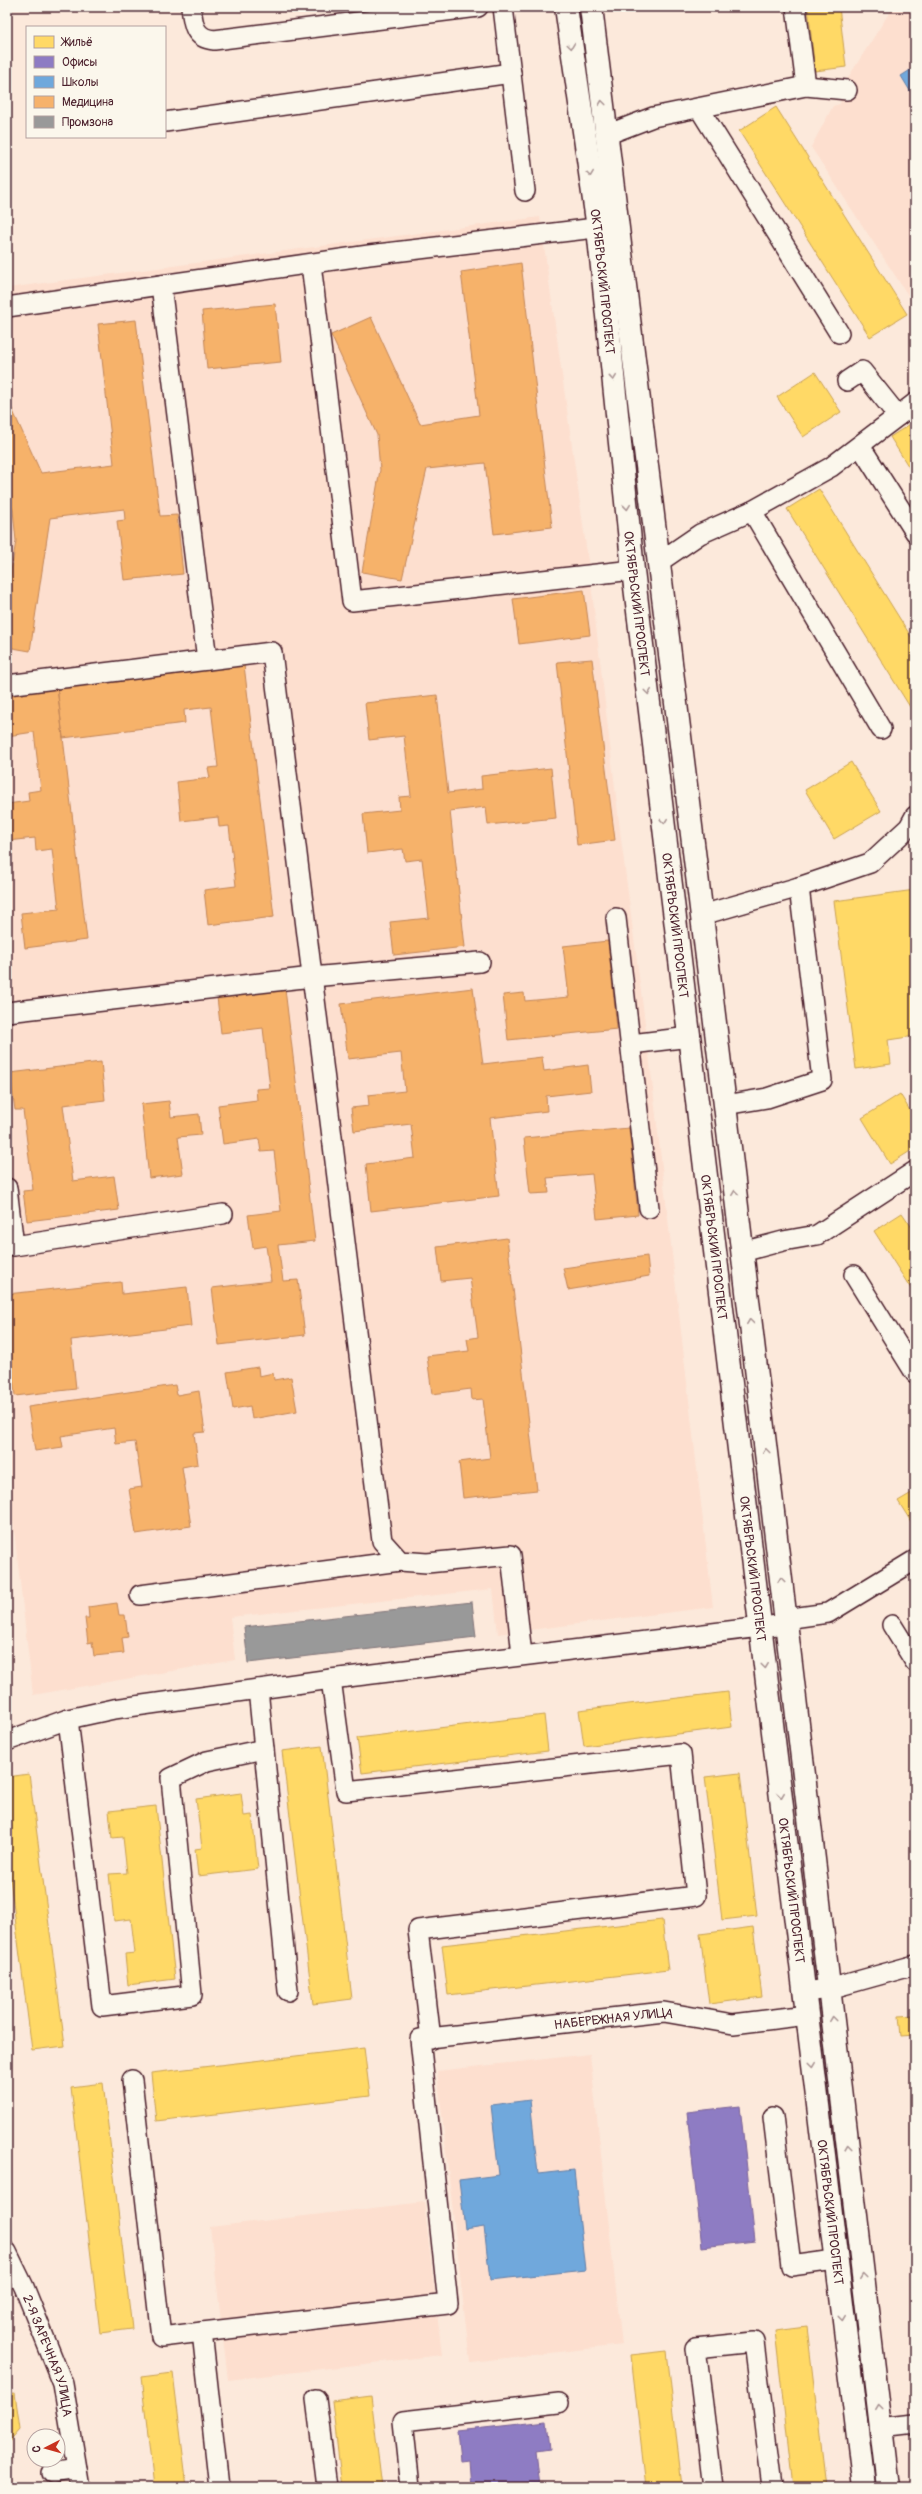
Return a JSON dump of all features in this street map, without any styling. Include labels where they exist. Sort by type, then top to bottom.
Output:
[{"type":"main road","name":"ОКТЯБРЬСКИЙ ПРОСПЕКТ","points":[[566,7],[608,226],[659,562],[725,1105],[888,2487]]},
{"type":"main road","name":"ОКТЯБРЬСКИЙ ПРОСПЕКТ","points":[[591,7],[606,135],[608,226],[634,570],[835,2260],[864,2487]]},
{"type":"street","points":[[191,7],[195,30],[200,36],[214,40],[478,7]]},
{"type":"street","points":[[503,7],[525,191]]},
{"type":"street","points":[[796,7],[806,86]]},
{"type":"street","points":[[166,122],[511,73]]},
{"type":"street","points":[[606,135],[653,118],[806,86],[847,90]]},
{"type":"street","points":[[699,108],[839,333]]},
{"type":"street","points":[[7,307],[311,264],[608,226]]},
{"type":"street","points":[[311,264],[352,601],[634,570]]},
{"type":"street","points":[[161,285],[207,660]]},
{"type":"street","points":[[847,381],[862,371],[898,416]]},
{"type":"street","points":[[659,562],[700,534],[752,511],[831,467],[861,447],[915,403]]},
{"type":"street","points":[[861,447],[915,532]]},
{"type":"street","points":[[752,511],[881,729]]},
{"type":"street","points":[[7,685],[272,652],[382,1541],[400,1561]]},
{"type":"street","points":[[702,915],[799,887],[870,863],[909,827],[915,816]]},
{"type":"street","points":[[725,1105],[767,1098],[822,1080],[799,887]]},
{"type":"street","points":[[616,918],[649,1208]]},
{"type":"street","points":[[7,1012],[312,977],[480,962]]},
{"type":"street","points":[[631,1044],[690,1037]]},
{"type":"street","points":[[742,1252],[783,1241],[817,1235],[915,1171]]},
{"type":"street","points":[[7,1188],[14,1246],[223,1214]]},
{"type":"street","points":[[854,1275],[915,1372]]},
{"type":"street","points":[[140,1595],[400,1561],[427,1564],[511,1555],[522,1655]]},
{"type":"street","points":[[7,1741],[68,1719],[114,1709],[331,1679],[522,1655],[760,1628],[828,1613],[915,1560]]},
{"type":"street","points":[[892,1625],[915,1662]]},
{"type":"street","points":[[132,2080],[161,2337],[448,2304],[425,2039],[418,1930],[696,1896],[682,1754],[346,1791],[331,1679]]},
{"type":"street","points":[[258,1689],[288,1991]]},
{"type":"street","points":[[68,1719],[102,2006],[192,1995],[171,1778],[207,1761],[264,1748]]},
{"type":"street","points":[[804,1992],[829,1990],[915,1965]]},
{"type":"street","name":"НАБЕРЕЖНАЯ УЛИЦА","points":[[425,2039],[664,2012],[733,2024],[807,2015]]},
{"type":"street","points":[[772,2117],[791,2266],[835,2260]]},
{"type":"street","name":"2-Я ЗАРЕЧНАЯ УЛИЦА","points":[[7,2252],[24,2287],[63,2384],[78,2478]]},
{"type":"street","points":[[202,2332],[219,2487]]},
{"type":"street","points":[[713,2487],[696,2348],[754,2342],[772,2487]]},
{"type":"street","points":[[316,2399],[326,2487]]},
{"type":"street","points":[[410,2487],[403,2421],[559,2403]]},
{"type":"street","points":[[881,2429],[915,2425]]},
{"type":"street","points":[[52,2473],[78,2478]]},
{"type":"shaded area","points":[[893,7],[915,7],[915,306],[811,147],[833,106],[840,104],[844,84]]},
{"type":"shaded area","points":[[540,217],[590,575],[621,839],[647,1038],[713,1607],[498,1634],[493,1589],[230,1617],[235,1660],[33,1695],[7,1469],[7,288]]},
{"type":"shaded area","points":[[590,2054],[622,2345],[470,2362],[437,2071]]},
{"type":"shaded area","points":[[424,2202],[442,2355],[228,2380],[210,2227]]},
{"type":"building: Жильё","points":[[808,7],[839,7],[846,67],[815,71]]},
{"type":"building: Жильё","points":[[776,107],[907,314],[870,337],[739,131]]},
{"type":"building: Жильё","points":[[815,372],[841,412],[803,437],[777,397]]},
{"type":"building: Жильё","points":[[915,421],[915,477],[890,437]]},
{"type":"building: Жильё","points":[[819,489],[915,643],[915,715],[787,509]]},
{"type":"building: Жильё","points":[[851,762],[881,811],[834,839],[805,790]]},
{"type":"building: Жильё","points":[[915,890],[915,1036],[888,1040],[891,1064],[856,1069],[834,901]]},
{"type":"building: Жильё","points":[[900,1094],[915,1119],[915,1148],[890,1164],[862,1118]]},
{"type":"building: Жильё","points":[[902,1213],[915,1232],[915,1295],[874,1231]]},
{"type":"building: Жильё","points":[[915,1491],[915,1528],[898,1501]]},
{"type":"building: Жильё","points":[[728,1692],[732,1727],[584,1746],[579,1710]]},
{"type":"building: Жильё","points":[[544,1715],[548,1751],[362,1773],[357,1738]]},
{"type":"building: Жильё","points":[[322,1746],[352,1999],[313,2004],[282,1751]]},
{"type":"building: Жильё","points":[[740,1773],[757,1916],[722,1920],[705,1777]]},
{"type":"building: Жильё","points":[[29,1774],[65,2046],[32,2050],[7,1855],[7,1777]]},
{"type":"building: Жильё","points":[[241,1793],[244,1816],[252,1815],[258,1869],[198,1876],[195,1849],[202,1848],[196,1799]]},
{"type":"building: Жильё","points":[[156,1806],[175,1979],[128,1985],[125,1954],[135,1953],[131,1919],[114,1921],[109,1874],[127,1873],[123,1837],[112,1838],[109,1811]]},
{"type":"building: Жильё","points":[[662,1920],[668,1970],[448,1995],[442,1945]]},
{"type":"building: Жильё","points":[[753,1927],[762,1997],[709,2004],[700,1934]]},
{"type":"building: Жильё","points":[[914,2015],[915,2035],[901,2036],[899,2016]]},
{"type":"building: Жильё","points":[[364,2048],[370,2096],[156,2121],[151,2073]]},
{"type":"building: Жильё","points":[[103,2083],[132,2329],[100,2333],[71,2087]]},
{"type":"building: Жильё","points":[[807,2327],[826,2487],[793,2487],[775,2331]]},
{"type":"building: Жильё","points":[[667,2351],[682,2487],[646,2487],[631,2355]]},
{"type":"building: Жильё","points":[[173,2373],[187,2487],[154,2487],[141,2377]]},
{"type":"building: Жильё","points":[[15,2393],[20,2429],[7,2444],[7,2394]]},
{"type":"building: Жильё","points":[[371,2396],[382,2487],[342,2487],[332,2401]]},
{"type":"building: Офисы","points":[[740,2106],[755,2241],[702,2247],[687,2112]]},
{"type":"building: Офисы","points":[[547,2421],[550,2449],[536,2451],[540,2487],[471,2487],[469,2460],[460,2461],[457,2431]]},
{"type":"building: Школы","points":[[915,67],[915,99],[901,76]]},
{"type":"building: Школы","points":[[530,2100],[538,2174],[574,2170],[585,2270],[490,2280],[484,2226],[465,2229],[459,2180],[499,2175],[491,2105]]},
{"type":"building: Медицина","points":[[521,263],[552,527],[494,534],[485,463],[427,469],[402,579],[362,572],[380,470],[377,435],[331,335],[371,317],[420,424],[479,415],[461,272]]},
{"type":"building: Медицина","points":[[275,304],[281,362],[207,369],[202,311]]},
{"type":"building: Медицина","points":[[136,320],[160,516],[177,515],[183,574],[124,580],[117,521],[125,520],[124,509],[50,518],[30,651],[7,647],[7,595],[16,541],[13,510],[7,496],[7,398],[41,473],[114,464],[98,324]]},
{"type":"building: Медицина","points":[[584,590],[590,635],[519,644],[513,599]]},
{"type":"building: Медицина","points":[[592,659],[615,840],[577,845],[557,662]]},
{"type":"building: Медицина","points":[[244,665],[274,917],[208,925],[204,890],[236,886],[229,826],[219,827],[218,817],[181,821],[177,782],[210,778],[208,768],[218,767],[211,707],[184,710],[185,723],[63,738],[57,687]]},
{"type":"building: Медицина","points":[[57,687],[87,940],[25,948],[21,913],[59,909],[52,849],[36,851],[35,838],[7,841],[7,804],[29,801],[28,792],[41,790],[34,732],[7,736],[7,693]]},
{"type":"building: Медицина","points":[[437,695],[448,793],[482,789],[481,776],[551,768],[556,818],[488,825],[486,807],[450,811],[465,947],[394,955],[390,922],[429,918],[422,859],[405,861],[403,849],[367,853],[363,814],[400,810],[399,797],[411,796],[404,736],[369,740],[365,703]]},
{"type":"building: Медицина","points":[[608,941],[617,1029],[508,1040],[503,995],[524,993],[525,1001],[569,997],[563,946]]},
{"type":"building: Медицина","points":[[473,988],[483,1064],[542,1057],[544,1071],[588,1065],[591,1091],[546,1096],[547,1111],[490,1118],[499,1196],[371,1211],[366,1164],[415,1158],[411,1124],[354,1131],[351,1108],[369,1106],[368,1095],[405,1091],[401,1053],[348,1059],[341,1004]]},
{"type":"building: Медицина","points":[[285,989],[315,1241],[278,1245],[283,1281],[298,1280],[305,1335],[219,1345],[212,1288],[271,1281],[266,1246],[253,1248],[248,1215],[281,1211],[274,1151],[261,1152],[259,1139],[223,1144],[218,1105],[257,1100],[256,1089],[270,1088],[263,1028],[221,1033],[217,997]]},
{"type":"building: Медицина","points":[[101,1062],[105,1100],[63,1105],[73,1181],[114,1176],[119,1210],[27,1221],[23,1191],[33,1190],[23,1110],[15,1110],[10,1073]]},
{"type":"building: Медицина","points":[[169,1101],[171,1117],[199,1114],[201,1135],[178,1137],[183,1174],[149,1178],[141,1104]]},
{"type":"building: Медицина","points":[[629,1128],[638,1215],[597,1219],[592,1174],[547,1178],[549,1193],[530,1194],[524,1138]]},
{"type":"building: Медицина","points":[[507,1238],[537,1490],[463,1498],[459,1462],[490,1458],[483,1399],[472,1400],[471,1389],[432,1394],[427,1356],[469,1351],[467,1339],[478,1337],[470,1278],[441,1281],[437,1247]]},
{"type":"building: Медицина","points":[[647,1256],[649,1276],[568,1290],[563,1268]]},
{"type":"building: Медицина","points":[[121,1282],[122,1294],[187,1287],[191,1326],[71,1340],[76,1389],[15,1396],[7,1326],[7,1294]]},
{"type":"building: Медицина","points":[[258,1367],[259,1376],[273,1373],[274,1380],[291,1377],[297,1411],[252,1419],[250,1406],[233,1409],[227,1372]]},
{"type":"building: Медицина","points":[[175,1385],[177,1395],[199,1391],[205,1432],[194,1433],[198,1464],[182,1467],[191,1526],[136,1534],[129,1489],[142,1487],[135,1442],[116,1444],[114,1428],[61,1436],[63,1447],[35,1451],[28,1407]]},
{"type":"building: Медицина","points":[[117,1603],[119,1615],[125,1615],[128,1637],[122,1638],[124,1653],[94,1656],[92,1642],[88,1643],[85,1618],[89,1618],[88,1607]]},
{"type":"building: Промзона","points":[[472,1602],[476,1637],[248,1663],[244,1627]]}]
